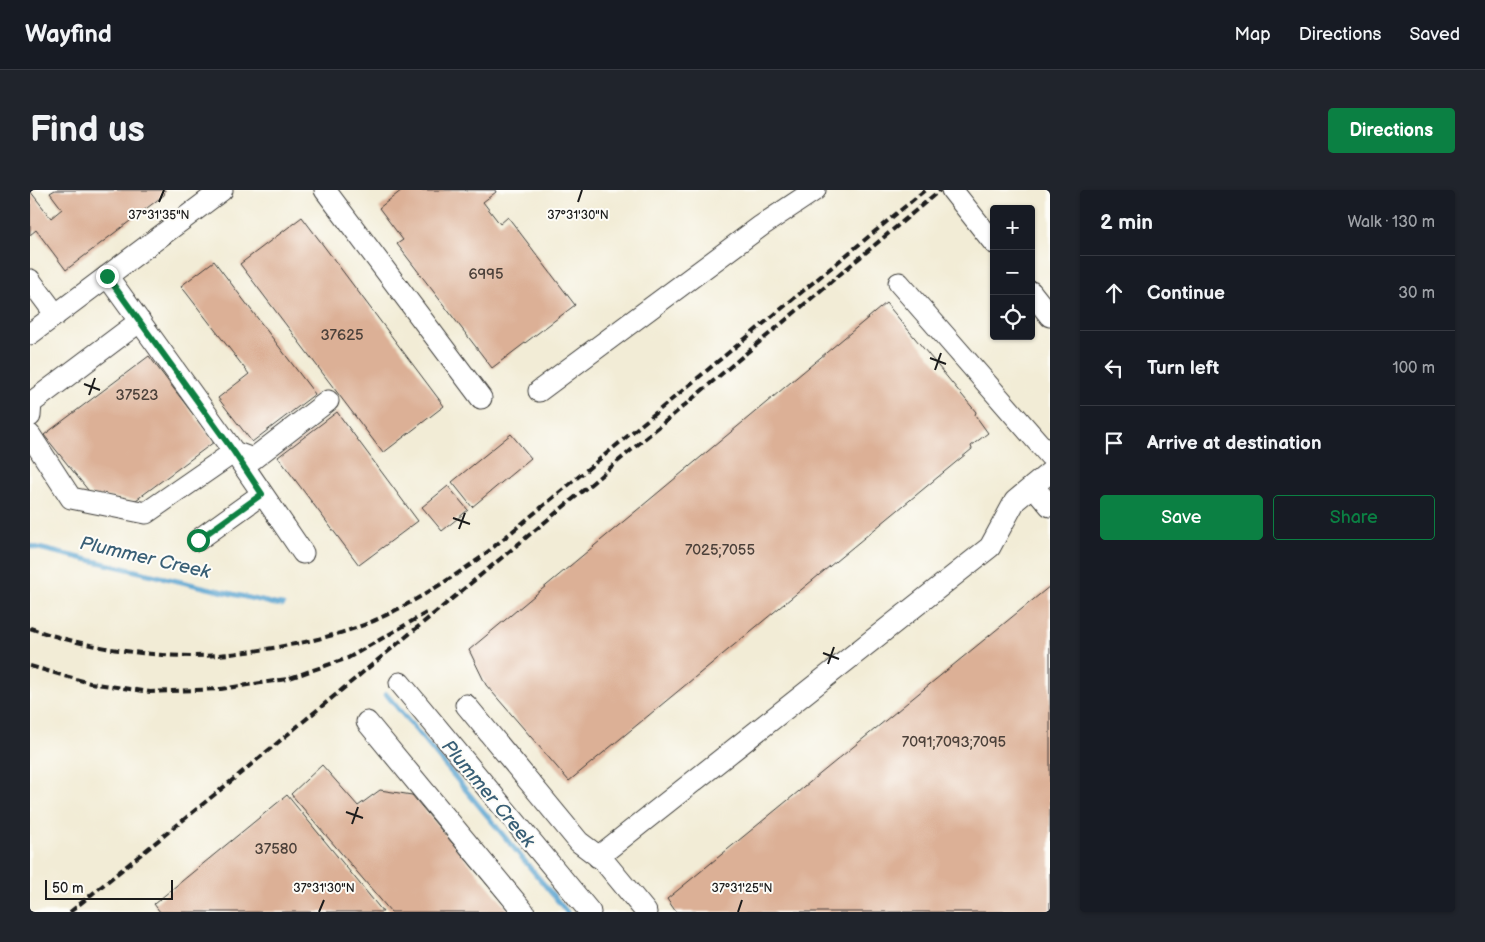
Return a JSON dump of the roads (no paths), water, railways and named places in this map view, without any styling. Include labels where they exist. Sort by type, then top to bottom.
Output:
[{"type":"street","points":[[30,334],[222,190]]},
{"type":"street","points":[[325,190],[481,398]]},
{"type":"street","points":[[539,392],[761,226],[815,190]]},
{"type":"street","points":[[952,190],[990,238]]},
{"type":"street","points":[[107,276],[234,452],[302,554]]},
{"type":"street","points":[[30,280],[56,315]]},
{"type":"street","points":[[899,283],[1050,456]]},
{"type":"street","points":[[1033,295],[1050,316]]},
{"type":"street","points":[[30,416],[31,403],[140,321]]},
{"type":"street","points":[[234,452],[253,459],[328,402]]},
{"type":"street","points":[[30,435],[71,498],[146,512],[234,452]]},
{"type":"street","points":[[598,856],[990,547],[1015,501],[1050,472]]},
{"type":"street","points":[[1033,486],[1050,506]]},
{"type":"street","points":[[198,540],[262,494]]},
{"type":"street","points":[[400,683],[590,912]]},
{"type":"street","points":[[466,705],[578,842],[603,860],[646,912]]},
{"type":"street","points":[[367,722],[524,912]]},
{"type":"waterway","name":"Plummer Creek","points":[[30,546],[283,605]]},
{"type":"waterway","name":"Plummer Creek","points":[[386,694],[567,912]]},
{"type":"railway","points":[[30,628],[69,640],[110,649],[174,656],[207,656],[306,642],[351,630],[395,611],[479,559],[925,190]]},
{"type":"railway","points":[[70,912],[591,484],[940,190]]},
{"type":"railway","points":[[30,666],[90,683],[150,692],[221,689],[287,679],[348,658],[426,613]]}]
